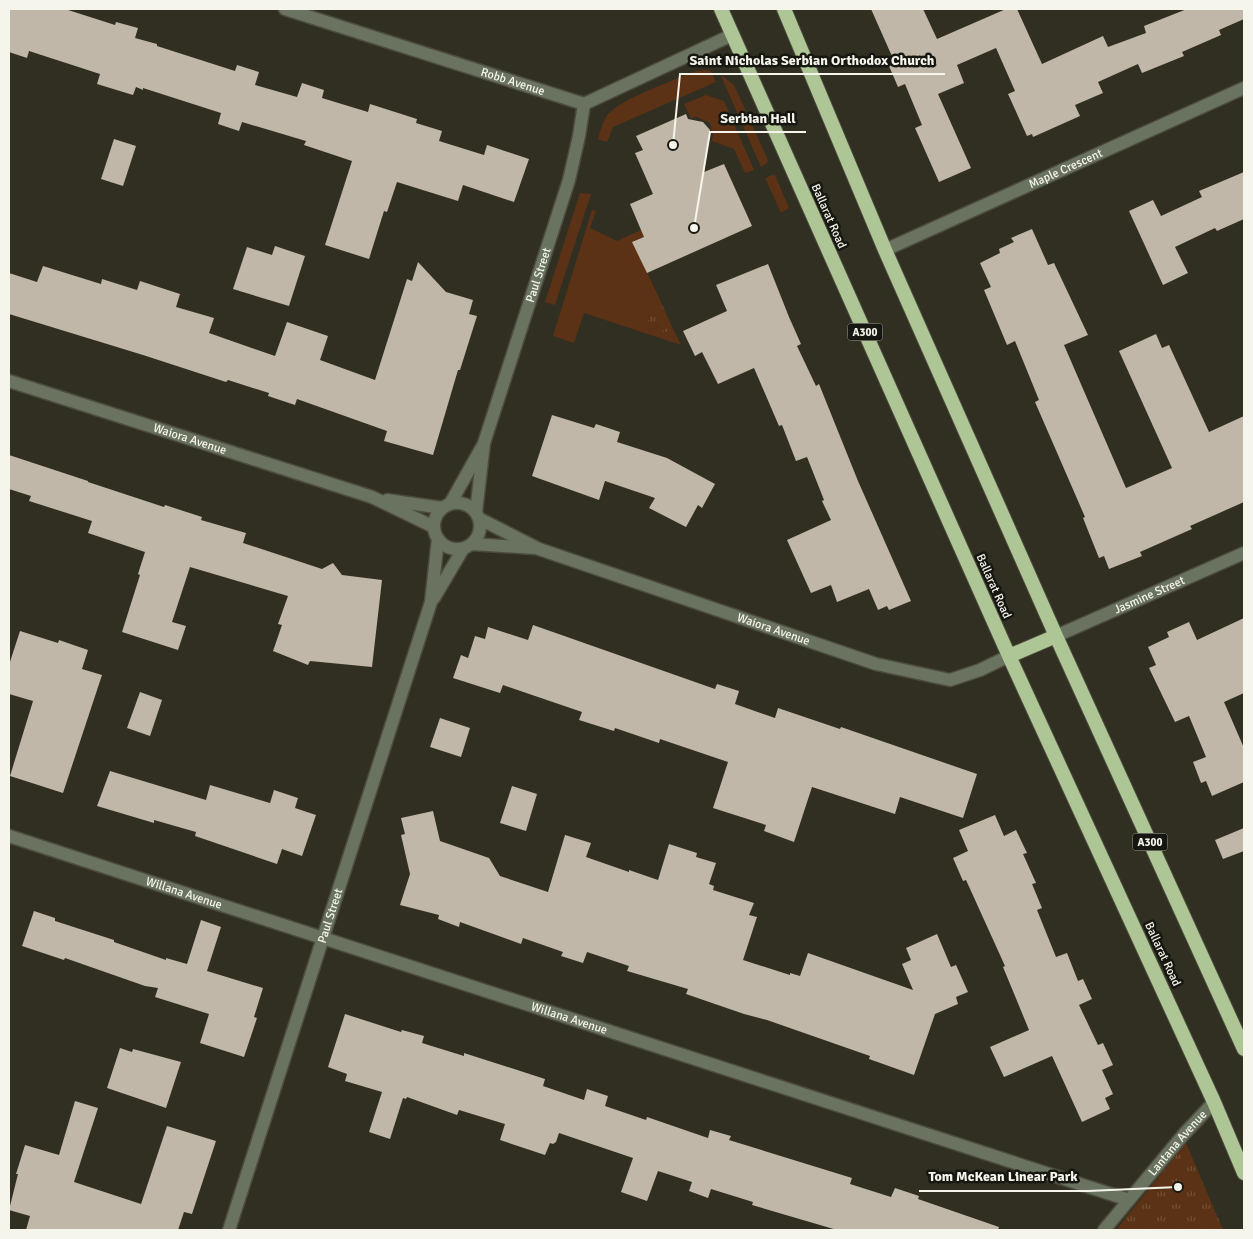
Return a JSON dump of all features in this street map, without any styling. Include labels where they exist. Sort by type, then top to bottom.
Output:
[{"type":"highway","name":"Ballarat Road","points":[[721,9],[1009,656],[1214,1102],[1244,1173]]},
{"type":"highway","name":"A300","points":[[784,9],[885,250],[1056,636],[1244,1049]]},
{"type":"highway","points":[[1009,656],[1056,636]]},
{"type":"street","name":"Robb Avenue","points":[[286,9],[584,104]]},
{"type":"street","points":[[584,104],[732,35]]},
{"type":"street","name":"Maple Crescent","points":[[885,250],[1244,88]]},
{"type":"street","name":"Paul Street","points":[[478,515],[484,443],[569,180],[584,104]]},
{"type":"street","name":"Waiora Avenue","points":[[9,381],[372,497],[446,506]]},
{"type":"street","name":"Paul Street","points":[[446,506],[484,443]]},
{"type":"street","name":"Waiora Avenue","points":[[372,497],[436,533]]},
{"type":"street","points":[[464,504],[471,507],[478,515],[480,533],[477,540],[468,546],[449,548],[436,533],[435,520],[446,506],[464,504]]},
{"type":"street","name":"Waiora Avenue","points":[[478,515],[539,549],[876,664],[950,680],[980,670],[1009,656]]},
{"type":"street","name":"Paul Street","points":[[229,1230],[431,602],[436,533]]},
{"type":"street","name":"Paul Street","points":[[431,602],[468,546]]},
{"type":"street","name":"Waiora Avenue","points":[[468,546],[539,549]]},
{"type":"street","name":"Jasmine Street","points":[[1056,636],[1244,553]]},
{"type":"street","name":"Willana Avenue","points":[[9,836],[1129,1200]]},
{"type":"street","name":"Lantana Avenue","points":[[1104,1230],[1184,1134],[1214,1102]]},
{"type":"green space","points":[[705,70],[711,71],[716,82],[613,127],[607,142],[598,139],[606,117],[620,105],[642,93],[685,75]]},
{"type":"green space","points":[[721,76],[734,85],[768,160],[761,167]]},
{"type":"green space","points":[[706,95],[724,101],[754,170],[745,173],[734,149],[712,141],[713,136],[710,123],[697,117],[691,118],[684,104]]},
{"type":"green space","points":[[775,175],[789,208],[781,213],[765,178]]},
{"type":"green space","points":[[580,193],[591,194],[555,305],[545,302]]},
{"type":"green space","points":[[592,210],[596,211],[590,228],[617,241],[641,230],[644,237],[633,242],[659,298],[644,305],[650,320],[647,322],[650,330],[661,326],[664,333],[673,329],[681,345],[584,313],[574,343],[553,336]]},
{"type":"green space","points":[[659,298],[673,329],[664,333],[660,326],[650,330],[647,321],[650,320],[644,305]]},
{"type":"green space","points":[[1186,1143],[1223,1230],[1116,1230]]},
{"type":"building","points":[[9,9],[65,9],[115,25],[116,22],[138,28],[135,38],[157,44],[157,46],[235,71],[237,65],[259,72],[255,85],[297,97],[302,83],[324,90],[322,98],[368,112],[370,104],[417,119],[416,123],[442,131],[439,141],[484,155],[487,145],[529,159],[514,202],[463,185],[458,201],[397,182],[387,212],[384,211],[369,259],[325,245],[352,161],[304,145],[306,141],[242,122],[239,131],[218,124],[221,113],[143,88],[143,90],[136,87],[133,95],[97,84],[100,74],[29,51],[27,58],[9,52]]},
{"type":"building","points":[[871,9],[923,9],[937,39],[1006,9],[1017,9],[1042,64],[1103,36],[1108,47],[1146,33],[1144,26],[1187,9],[1244,9],[1244,19],[1219,30],[1221,35],[1182,52],[1184,56],[1142,73],[1138,64],[1098,82],[1103,93],[1075,105],[1080,116],[1033,137],[1032,134],[1027,136],[1008,94],[1015,91],[996,48],[957,65],[964,83],[938,94],[971,168],[939,182],[915,128],[922,125],[905,84],[898,87],[889,66],[895,63]]},
{"type":"building","points":[[686,114],[688,119],[703,122],[710,130],[704,172],[724,164],[752,226],[647,273],[632,242],[644,237],[630,204],[653,194],[635,153],[643,150],[636,136]]},
{"type":"building","points":[[114,139],[136,146],[123,186],[101,179]]},
{"type":"building","points":[[1244,172],[1244,219],[1217,231],[1215,228],[1175,247],[1188,273],[1163,285],[1129,211],[1153,200],[1161,216],[1202,197],[1199,191]]},
{"type":"building","points":[[1032,229],[1048,265],[1054,263],[1088,335],[1064,345],[1126,488],[1172,468],[1119,351],[1156,334],[1162,348],[1169,345],[1209,432],[1244,416],[1244,502],[1190,526],[1192,529],[1140,552],[1142,556],[1109,569],[1104,556],[1099,558],[1083,518],[1085,517],[1035,402],[1039,400],[1015,341],[1007,345],[984,290],[991,287],[980,263],[1000,253],[999,249],[1014,242],[1011,238]]},
{"type":"building","points":[[275,246],[305,256],[289,306],[233,289],[247,247],[272,255]]},
{"type":"building","points":[[418,262],[446,292],[473,300],[469,314],[477,316],[460,370],[458,370],[433,455],[384,441],[387,431],[297,399],[295,405],[268,396],[269,393],[228,380],[226,382],[9,314],[9,273],[37,282],[43,266],[101,284],[102,279],[137,290],[140,281],[180,294],[176,307],[214,318],[209,333],[275,356],[287,322],[328,336],[320,360],[375,380],[407,279],[412,281]]},
{"type":"building","points":[[768,264],[801,344],[797,346],[816,386],[819,384],[858,481],[911,601],[889,610],[887,606],[878,610],[869,589],[837,602],[831,585],[811,593],[787,540],[831,520],[822,501],[824,500],[807,457],[796,461],[782,425],[779,426],[754,368],[718,384],[702,352],[695,356],[683,331],[727,311],[716,285]]},
{"type":"building","points":[[552,415],[594,428],[596,424],[620,432],[617,442],[667,458],[715,484],[702,508],[698,505],[686,527],[649,508],[655,498],[605,481],[599,500],[532,476]]},
{"type":"building","points":[[9,455],[164,507],[165,505],[202,517],[201,520],[246,533],[243,543],[322,569],[333,563],[342,575],[382,580],[372,667],[310,661],[308,665],[273,651],[282,625],[278,624],[288,596],[190,567],[172,622],[186,626],[178,650],[122,632],[140,575],[138,574],[145,552],[88,533],[92,521],[29,501],[31,496],[9,489]]},
{"type":"building","points":[[1244,618],[1244,693],[1224,702],[1244,748],[1244,782],[1212,796],[1206,781],[1201,783],[1193,762],[1206,757],[1189,716],[1175,722],[1149,668],[1156,665],[1148,647],[1169,637],[1167,632],[1189,622],[1197,640]]},
{"type":"building","points":[[533,625],[715,689],[717,684],[739,691],[735,704],[775,718],[778,708],[840,729],[841,727],[977,774],[963,818],[900,797],[895,814],[812,787],[794,842],[764,831],[766,825],[713,808],[728,762],[660,739],[659,743],[615,728],[614,731],[579,720],[582,712],[503,685],[500,693],[453,678],[461,655],[468,658],[475,636],[485,639],[488,627],[528,640]]},
{"type":"building","points":[[20,631],[58,643],[59,640],[88,650],[82,669],[102,675],[63,793],[10,776],[33,701],[9,694],[9,665]]},
{"type":"building","points":[[140,692],[162,700],[150,736],[127,728]]},
{"type":"building","points":[[440,718],[470,728],[461,757],[430,747]]},
{"type":"building","points":[[110,771],[206,800],[210,785],[270,803],[274,790],[298,798],[295,808],[316,815],[302,856],[282,849],[277,864],[195,836],[196,832],[154,820],[154,823],[97,806]]},
{"type":"building","points":[[512,786],[537,794],[526,831],[500,823]]},
{"type":"building","points":[[433,811],[440,841],[489,858],[500,876],[548,892],[565,835],[591,843],[586,857],[658,880],[669,844],[697,853],[696,857],[716,863],[709,884],[714,886],[713,890],[754,903],[749,915],[757,917],[743,960],[790,975],[790,973],[800,976],[808,953],[913,990],[902,964],[911,960],[906,948],[937,934],[951,967],[956,965],[968,992],[956,997],[958,1004],[935,1014],[914,1075],[869,1059],[870,1056],[686,994],[688,989],[627,971],[629,966],[587,952],[583,963],[561,956],[563,952],[523,938],[521,944],[460,922],[459,927],[438,919],[439,915],[400,905],[410,874],[401,835],[405,834],[401,818]]},
{"type":"building","points":[[995,815],[1004,836],[1016,830],[1027,853],[1023,854],[1036,883],[1032,884],[1042,908],[1037,910],[1056,957],[1067,953],[1078,981],[1083,979],[1092,999],[1079,1005],[1098,1045],[1103,1043],[1113,1065],[1102,1070],[1113,1094],[1105,1098],[1110,1109],[1082,1122],[1052,1056],[1004,1077],[990,1047],[1029,1030],[1003,967],[1005,966],[966,880],[963,881],[953,858],[968,851],[959,830]]},
{"type":"building","points":[[1244,828],[1244,851],[1223,859],[1215,840]]},
{"type":"building","points":[[34,911],[55,918],[55,921],[114,940],[114,942],[166,960],[166,958],[187,964],[201,920],[221,927],[207,971],[263,988],[254,1017],[257,1018],[244,1057],[200,1043],[209,1014],[155,997],[158,988],[145,986],[65,958],[64,960],[22,946]]},
{"type":"building","points":[[345,1014],[401,1032],[402,1030],[424,1036],[422,1043],[464,1056],[464,1053],[545,1079],[543,1086],[584,1100],[587,1089],[608,1096],[605,1106],[646,1120],[647,1117],[708,1138],[710,1130],[731,1136],[729,1140],[852,1178],[850,1184],[891,1197],[895,1188],[919,1196],[918,1199],[999,1227],[998,1230],[837,1230],[752,1205],[753,1202],[711,1189],[708,1198],[689,1191],[692,1182],[658,1171],[647,1201],[621,1192],[633,1158],[559,1133],[556,1142],[550,1143],[545,1155],[500,1140],[505,1124],[459,1110],[457,1115],[407,1097],[406,1099],[403,1098],[390,1139],[369,1132],[382,1092],[345,1081],[347,1074],[328,1067]]},
{"type":"building","points":[[120,1048],[132,1052],[133,1049],[181,1062],[166,1108],[107,1088]]},
{"type":"building","points":[[75,1101],[98,1108],[74,1182],[141,1204],[167,1126],[216,1141],[192,1214],[184,1212],[178,1230],[26,1230],[30,1216],[9,1210],[18,1174],[16,1174],[25,1145],[59,1155]]},
{"type":"place","name":"Saint Nicholas Serbian Orthodox Church","points":[[673,145]]},
{"type":"place","name":"Serbian Hall","points":[[694,228]]},
{"type":"place","name":"Tom McKean Linear Park","points":[[1178,1187]]}]
